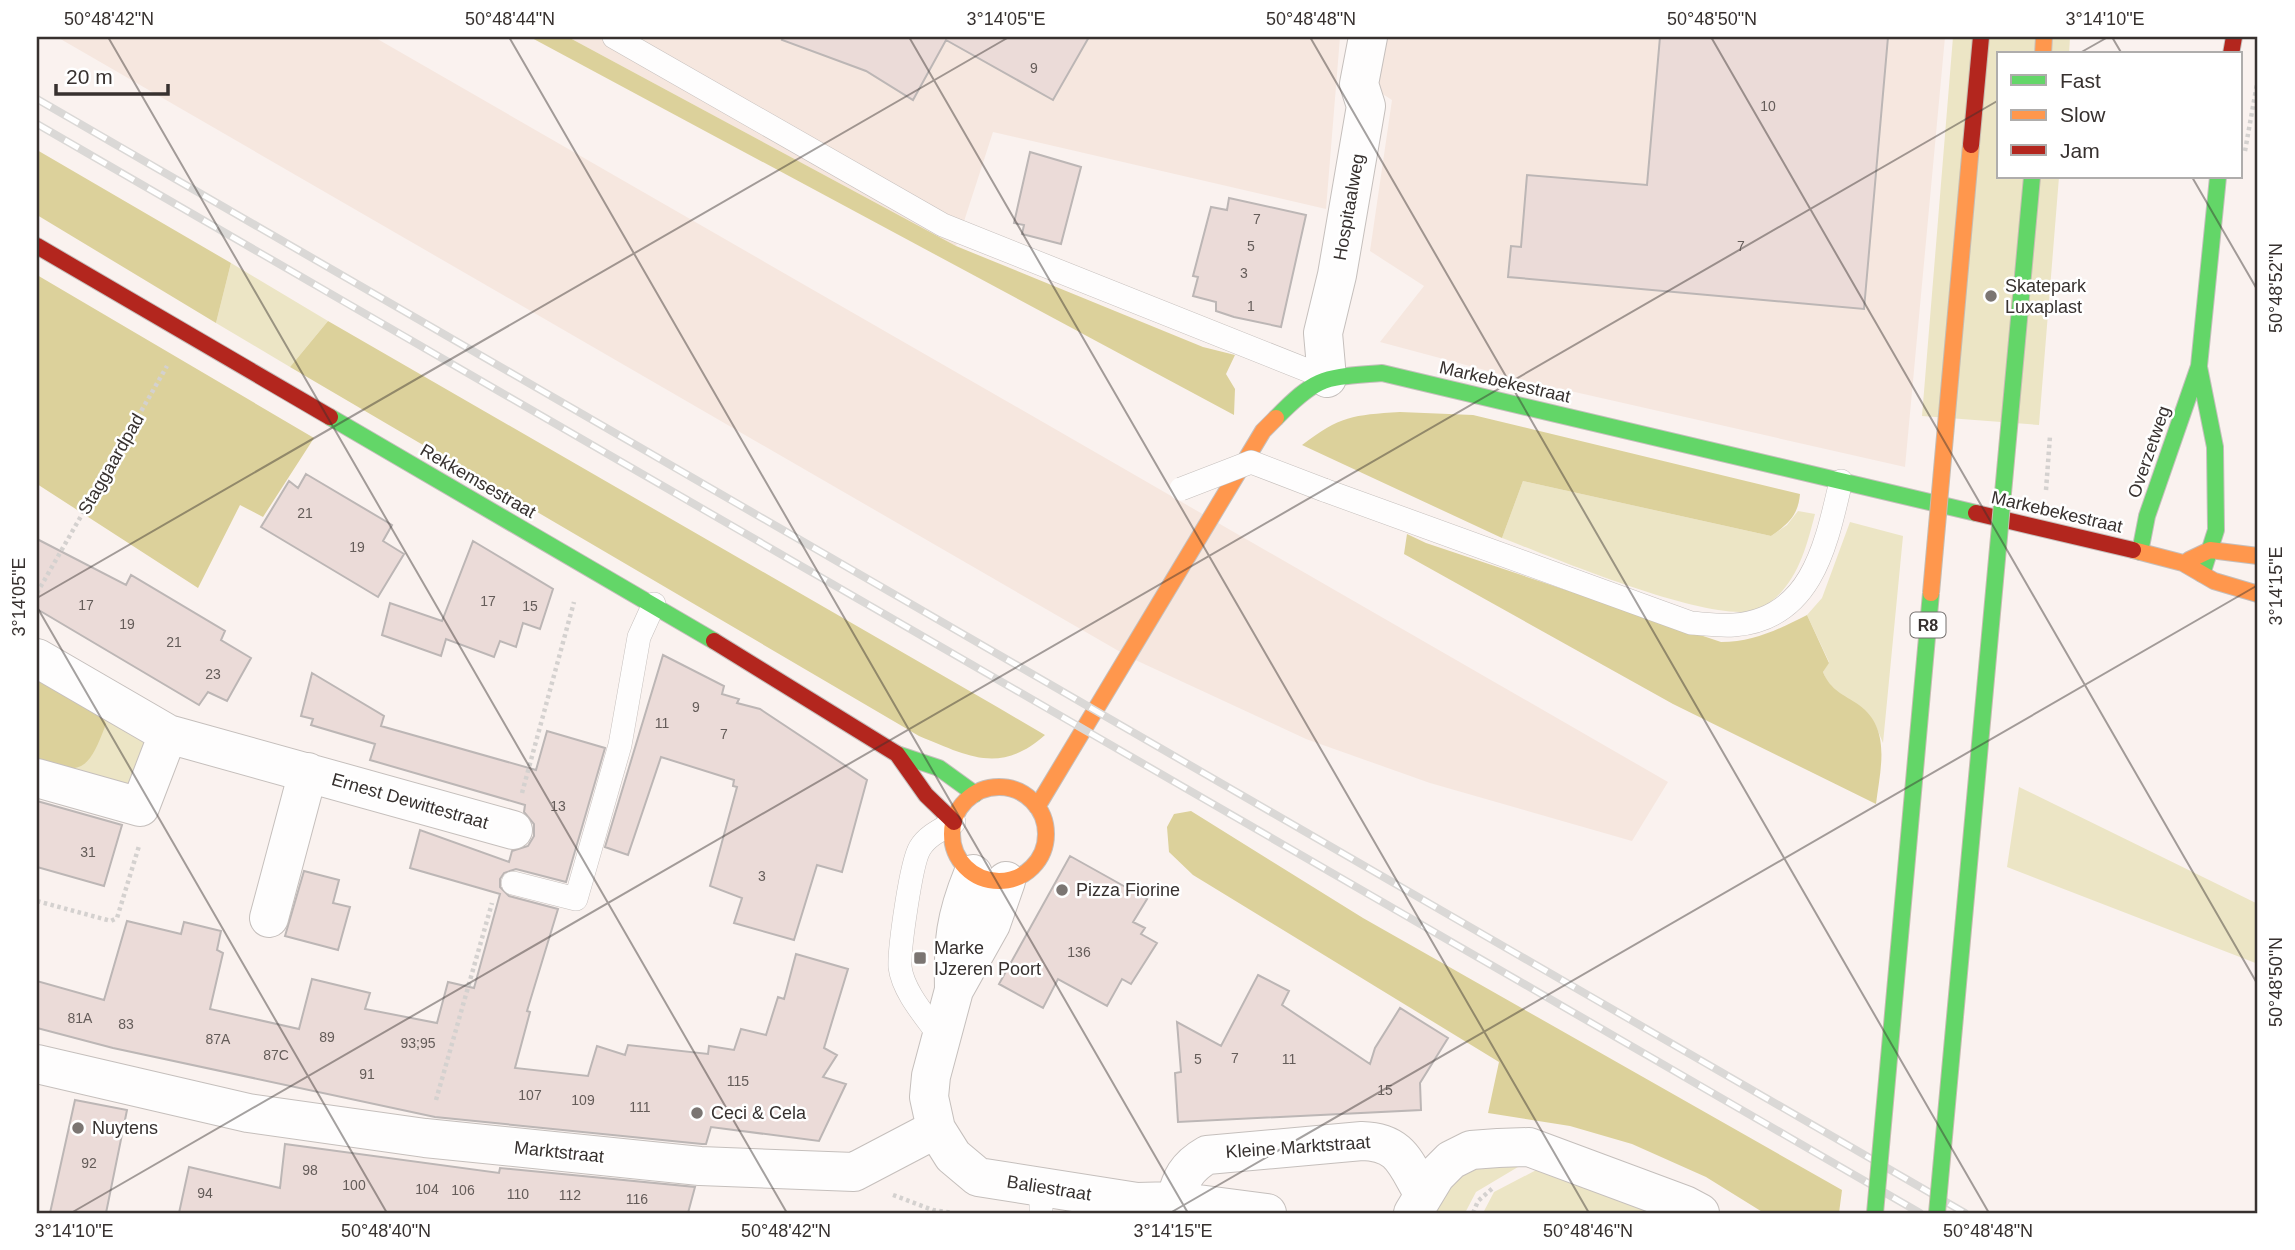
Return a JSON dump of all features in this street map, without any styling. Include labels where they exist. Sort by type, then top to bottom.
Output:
[{"type":"main road","name":"R8","points":[[1875,1213],[1982,37]]},
{"type":"main road","points":[[1937,1213],[2032,178]]},
{"type":"main road","name":"Overzetweg","points":[[2140,552],[2147,516],[2199,366],[2218,178]]},
{"type":"main road","name":"Rekkemsestraat","points":[[37,246],[185,335],[654,604],[778,678],[897,754],[921,759],[946,770],[975,794]]},
{"type":"main road","name":"Overzetweg","points":[[2199,366],[2215,447],[2216,530],[2202,574]]},
{"type":"main road","name":"Markebekestraat","points":[[1037,807],[1263,430],[1303,390],[1326,378],[1381,373],[2140,552],[2183,563],[2214,582],[2258,594]]},
{"type":"main road","points":[[2183,563],[2210,551],[2258,556]]},
{"type":"main road","name":"Rekkemsestraat","points":[[897,754],[926,795],[954,822]]},
{"type":"main road","points":[[1001,788],[1015,790],[1037,807],[1045,824],[1046,844],[1038,861],[1024,875],[990,878],[962,864],[952,837],[954,822],[962,806],[975,794],[1001,788]]},
{"type":"street","name":"Hospitaalweg","points":[[1326,378],[1323,333],[1337,275],[1366,106],[1359,84],[1368,37]]},
{"type":"street","name":"Ernest Dewittestraat","points":[[37,659],[168,734],[513,830]]},
{"type":"street","points":[[37,778],[140,807],[168,734]]},
{"type":"street","name":"Ernest Dewittestraat","points":[[269,918],[308,772]]},
{"type":"street","points":[[936,1129],[929,1097],[941,1038],[954,990],[991,924],[990,878]]},
{"type":"street","name":"Marktstraat","points":[[37,1064],[248,1114],[425,1138],[700,1166],[854,1171],[936,1129]]},
{"type":"street","name":"Baliestraat","points":[[936,1129],[953,1156],[978,1177],[1041,1200],[1175,1202],[1267,1213]]},
{"type":"street","name":"Kleine Marktstraat","points":[[1175,1202],[1182,1176],[1192,1163],[1207,1155],[1362,1141],[1384,1142],[1395,1150],[1418,1203],[1451,1160],[1471,1150],[1529,1147],[1700,1213]]},
{"type":"lane","points":[[614,37],[943,225],[1326,378]]},
{"type":"lane","points":[[1181,489],[1251,461],[1691,623],[1733,625],[1760,621],[1783,611],[1804,588],[1818,561],[1841,481]]},
{"type":"lane","points":[[513,883],[576,899],[620,745],[639,637],[654,604]]},
{"type":"lane","points":[[941,1038],[913,997],[900,968],[912,870],[919,849],[932,835],[954,822]]},
{"type":"path","name":"Staggaardpad","points":[[37,593],[185,335]]},
{"type":"path","points":[[37,901],[111,921],[117,918],[148,816],[140,807]]},
{"type":"path","points":[[861,1168],[886,1193],[933,1210],[953,1213]]},
{"type":"shaded area","points":[[57,37],[374,37],[1668,782],[1632,841],[1430,783],[1306,739],[1129,657]]},
{"type":"shaded area","points":[[530,37],[568,37],[956,246],[1203,347],[1235,355],[1226,374],[1235,389],[1234,415]]},
{"type":"shaded area","points":[[568,37],[1340,37],[1326,209],[993,132],[956,246]]},
{"type":"shaded area","points":[[1380,37],[1945,37],[1905,467],[1522,380],[1380,342],[1424,286],[1370,251],[1392,100],[1370,86]]},
{"type":"shaded area","name":"Skatepark Luxaplast","points":[[1953,37],[2070,37],[2069,52],[1997,52],[1997,178],[2059,178],[2039,425],[1922,416]]},
{"type":"shaded area","points":[[37,150],[231,263],[216,323],[37,215]]},
{"type":"shaded area","points":[[231,263],[328,321],[290,367],[216,323]]},
{"type":"shaded area","points":[[37,275],[314,438],[263,517],[240,505],[198,588],[37,484]]},
{"type":"shaded area","points":[[328,321],[1045,735],[1013,755],[998,758],[969,755],[919,736],[290,367]]},
{"type":"shaded area","points":[[1400,412],[1473,415],[1800,494],[1799,502],[1791,519],[1771,536],[1523,481],[1502,538],[1302,445],[1327,428],[1348,419]]},
{"type":"shaded area","points":[[1523,481],[1771,536],[1787,525],[1798,511],[1815,514],[1798,567],[1773,600],[1761,608],[1741,612],[1710,609],[1634,588],[1502,538]]},
{"type":"shaded area","points":[[1850,522],[1903,536],[1883,743],[1875,724],[1829,686],[1823,672],[1829,662],[1807,615],[1822,598]]},
{"type":"shaded area","points":[[1407,534],[1426,543],[1721,642],[1755,637],[1807,615],[1829,663],[1823,672],[1826,678],[1834,688],[1859,705],[1876,726],[1880,738],[1881,764],[1876,804],[1673,704],[1404,554]]},
{"type":"shaded area","points":[[37,679],[100,711],[106,724],[95,751],[83,765],[65,768],[37,761]]},
{"type":"shaded area","points":[[100,711],[146,736],[135,780],[120,788],[66,771]]},
{"type":"shaded area","points":[[2019,787],[2258,904],[2258,964],[2007,867]]},
{"type":"shaded area","points":[[1191,811],[1363,918],[1842,1190],[1839,1213],[1764,1213],[1706,1177],[1632,1144],[1570,1126],[1488,1113],[1499,1062],[1193,875],[1169,852],[1167,827],[1174,814]]},
{"type":"shaded area","points":[[1475,1163],[1523,1164],[1476,1192],[1465,1213],[1431,1213],[1445,1190]]},
{"type":"shaded area","points":[[1542,1167],[1674,1213],[1483,1213],[1494,1192]]},
{"type":"building","points":[[783,37],[1089,37],[1053,100],[946,40],[913,100],[866,71],[782,40]]},
{"type":"building","points":[[1660,37],[1888,37],[1864,309],[1508,277],[1511,246],[1521,247],[1527,175],[1647,185]]},
{"type":"building","points":[[1030,152],[1081,167],[1061,244],[1022,234],[1024,225],[1014,223]]},
{"type":"building","points":[[1229,198],[1306,215],[1281,327],[1216,311],[1216,302],[1193,296],[1198,277],[1193,276],[1211,207],[1227,210]]},
{"type":"building","points":[[306,474],[392,525],[383,541],[404,554],[378,597],[261,527],[289,481],[298,488]]},
{"type":"building","points":[[37,539],[126,585],[131,575],[225,631],[221,640],[251,658],[227,701],[208,692],[199,705],[37,609]]},
{"type":"building","points":[[473,541],[553,589],[540,629],[523,623],[516,647],[500,641],[494,657],[446,639],[441,656],[382,635],[390,603],[442,621]]},
{"type":"building","points":[[663,655],[724,686],[722,694],[739,699],[737,703],[760,709],[867,780],[842,872],[817,865],[794,940],[734,923],[742,898],[710,886],[737,787],[733,786],[734,780],[661,757],[628,855],[605,847]]},
{"type":"building","points":[[312,673],[384,716],[381,726],[536,770],[547,731],[605,748],[566,882],[516,869],[504,873],[500,879],[500,887],[509,896],[558,909],[527,1011],[530,1012],[515,1068],[588,1076],[597,1046],[625,1055],[628,1045],[708,1054],[709,1046],[734,1050],[741,1029],[766,1035],[778,997],[784,999],[796,954],[848,969],[824,1048],[837,1055],[823,1077],[846,1084],[819,1141],[711,1127],[706,1144],[702,1144],[435,1117],[113,1048],[37,1028],[37,981],[104,1000],[127,921],[181,934],[184,922],[221,931],[217,950],[223,953],[210,1009],[299,1029],[312,979],[370,993],[365,1009],[437,1023],[448,982],[474,988],[500,894],[410,868],[420,830],[509,862],[512,851],[528,846],[534,836],[534,824],[524,812],[525,805],[370,760],[375,744],[311,725],[313,719],[301,716]]},
{"type":"building","points":[[37,801],[122,825],[104,886],[37,867]]},
{"type":"building","points":[[1070,856],[1147,899],[1133,922],[1145,928],[1141,934],[1157,943],[1131,984],[1122,979],[1107,1006],[1058,979],[1043,1008],[999,984]]},
{"type":"building","points":[[304,871],[339,880],[333,903],[350,907],[338,950],[285,936]]},
{"type":"building","points":[[1258,975],[1289,991],[1282,1005],[1370,1064],[1375,1048],[1400,1008],[1448,1038],[1420,1083],[1421,1110],[1178,1122],[1175,1073],[1181,1072],[1177,1022],[1221,1046]]},
{"type":"building","points":[[75,1100],[127,1110],[106,1213],[50,1213]]},
{"type":"building","points":[[285,1144],[499,1173],[500,1168],[695,1187],[688,1213],[179,1213],[189,1167],[280,1188]]},
{"type":"railway","points":[[37,99],[1965,1213]]},
{"type":"railway","points":[[37,124],[1920,1213]]},
{"type":"traffic: fast","points":[[1937,1213],[2032,178]]},
{"type":"traffic: fast","points":[[2140,552],[2147,516],[2199,366],[2218,178]]},
{"type":"traffic: fast","points":[[2199,367],[2215,447],[2216,530],[2202,574]]},
{"type":"traffic: fast","points":[[1276,418],[1302,394],[1323,381],[1382,373],[1976,513]]},
{"type":"traffic: fast","points":[[330,417],[714,641]]},
{"type":"traffic: fast","points":[[1875,1213],[1931,593]]},
{"type":"traffic: fast","points":[[897,754],[939,768],[975,794]]},
{"type":"traffic: slow","points":[[2043,52],[2044,37]]},
{"type":"traffic: slow","points":[[1931,593],[1971,145]]},
{"type":"traffic: slow","points":[[1037,807],[1263,431],[1276,418]]},
{"type":"traffic: slow","points":[[2133,550],[2183,563],[2214,581],[2258,594]]},
{"type":"traffic: slow","points":[[2189,560],[2210,550],[2258,556]]},
{"type":"traffic: slow","points":[[999,787],[1017,791],[1032,801],[1042,816],[1046,834],[1042,852],[1032,867],[1017,877],[999,881],[981,877],[966,867],[956,852],[952,834],[956,816],[966,801],[981,791],[999,787]]},
{"type":"traffic: jam","points":[[1971,145],[1981,37]]},
{"type":"traffic: jam","points":[[2231,52],[2234,37]]},
{"type":"traffic: jam","points":[[37,246],[330,417]]},
{"type":"traffic: jam","points":[[1976,513],[2133,550]]},
{"type":"traffic: jam","points":[[714,641],[897,754],[926,795],[954,822]]},
{"type":"place","name":"Skatepark Luxaplast","points":[[1991,296]]},
{"type":"place","name":"Pizza Fiorine","points":[[1062,890]]},
{"type":"place","name":"Marke IJzeren Poort","points":[[920,958]]},
{"type":"place","name":"Ceci & Cela","points":[[697,1113]]},
{"type":"place","name":"Nuytens","points":[[78,1128]]}]
